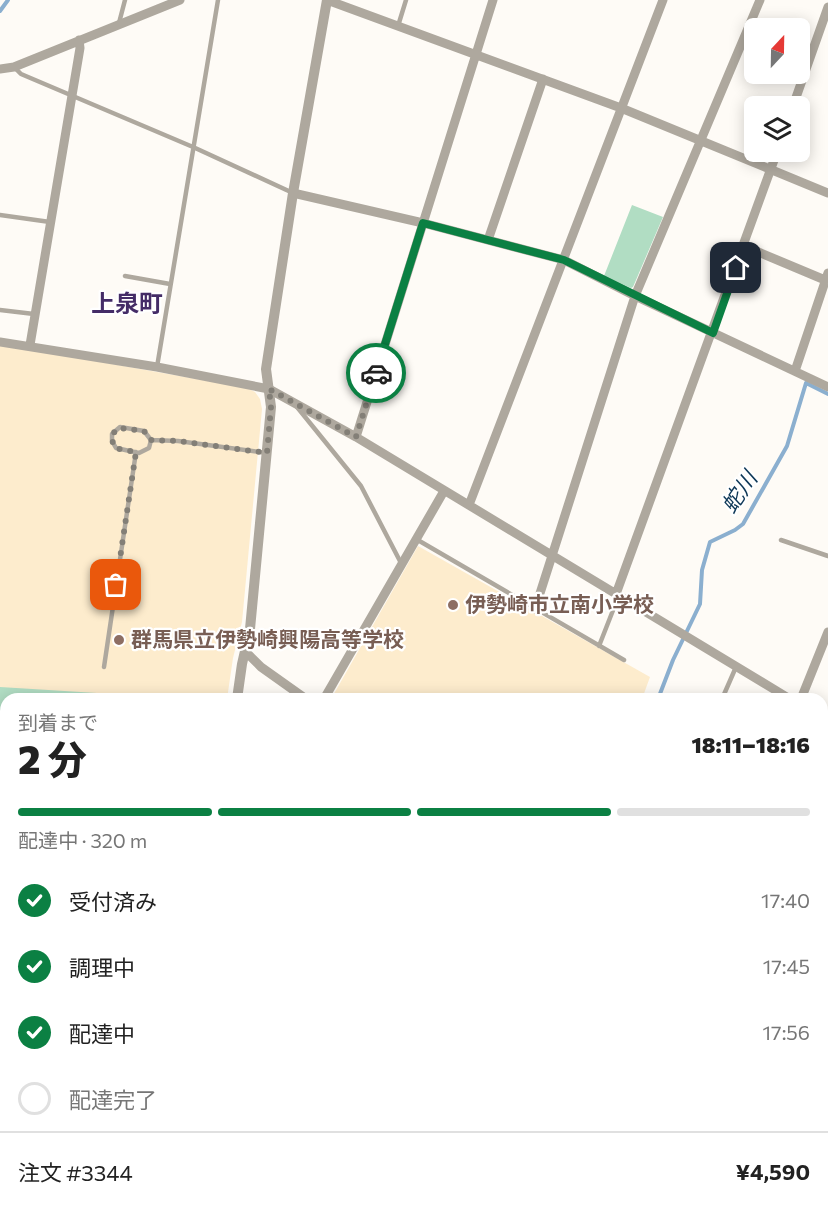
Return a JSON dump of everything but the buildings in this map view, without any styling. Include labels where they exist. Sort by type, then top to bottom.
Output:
[{"type":"street","points":[[0,69],[14,67],[180,0]]},
{"type":"street","points":[[238,693],[250,629],[271,407],[266,369],[327,0],[621,108],[828,193]]},
{"type":"street","points":[[356,437],[493,0]]},
{"type":"street","points":[[469,505],[663,0]]},
{"type":"street","points":[[535,609],[635,296],[760,0]]},
{"type":"street","points":[[797,96],[828,7]]},
{"type":"street","points":[[30,345],[80,48],[79,40]]},
{"type":"street","points":[[488,240],[543,79]]},
{"type":"street","points":[[618,595],[773,162]]},
{"type":"street","points":[[294,193],[423,223],[564,260],[828,387]]},
{"type":"street","points":[[744,246],[827,276],[795,371]]},
{"type":"street","points":[[0,342],[157,367],[269,389],[356,437],[780,693]]},
{"type":"street","points":[[327,693],[444,491]]},
{"type":"street","points":[[803,693],[828,632]]},
{"type":"street","points":[[245,651],[261,667],[298,693]]},
{"type":"lane","points":[[118,24],[125,0]]},
{"type":"lane","points":[[157,367],[218,0]]},
{"type":"lane","points":[[398,26],[406,0]]},
{"type":"lane","points":[[14,67],[21,74],[193,147],[294,193]]},
{"type":"lane","points":[[0,215],[50,222]]},
{"type":"lane","points":[[125,276],[170,284]]},
{"type":"lane","points":[[0,310],[34,314]]},
{"type":"lane","points":[[294,402],[361,486],[401,564]]},
{"type":"lane","points":[[120,428],[140,430],[147,433],[151,440],[146,451],[136,452],[116,447],[112,441],[114,431],[120,428]]},
{"type":"lane","points":[[151,440],[178,441],[267,453]]},
{"type":"lane","points":[[104,668],[136,452]]},
{"type":"lane","points":[[416,539],[624,660]]},
{"type":"lane","points":[[781,540],[828,556]]},
{"type":"lane","points":[[598,645],[618,595]]},
{"type":"lane","points":[[725,693],[736,667]]},
{"type":"shaded area","name":"群馬県立伊勢崎興陽高等学校","points":[[0,346],[247,388],[255,392],[260,399],[262,409],[242,622],[233,658],[228,693],[0,693]]},
{"type":"shaded area","name":"伊勢崎市立南小学校","points":[[418,546],[650,677],[644,693],[334,693]]},
{"type":"green space","points":[[632,205],[663,217],[631,288],[604,276]]},
{"type":"green space","points":[[0,687],[97,693],[0,693]]},
{"type":"waterway","points":[[0,11],[8,0]]},
{"type":"waterway","name":"蛇川","points":[[660,693],[673,660],[700,604],[702,570],[710,542],[743,524],[787,446],[806,383],[828,394]]},
{"type":"way so far","points":[[116,585],[136,452],[119,449],[113,445],[111,438],[114,431],[120,428],[140,430],[147,433],[151,440],[178,441],[267,453],[271,407],[269,389],[356,437],[376,373]]},
{"type":"place","name":"伊勢崎市立南小学校","points":[[453,605]]},
{"type":"place","name":"群馬県立伊勢崎興陽高等学校","points":[[119,640]]},
{"type":"district","name":"上泉町","points":[[127,304]]},
{"type":"route","points":[[376,373],[423,223],[564,260],[713,333],[736,268]]}]
